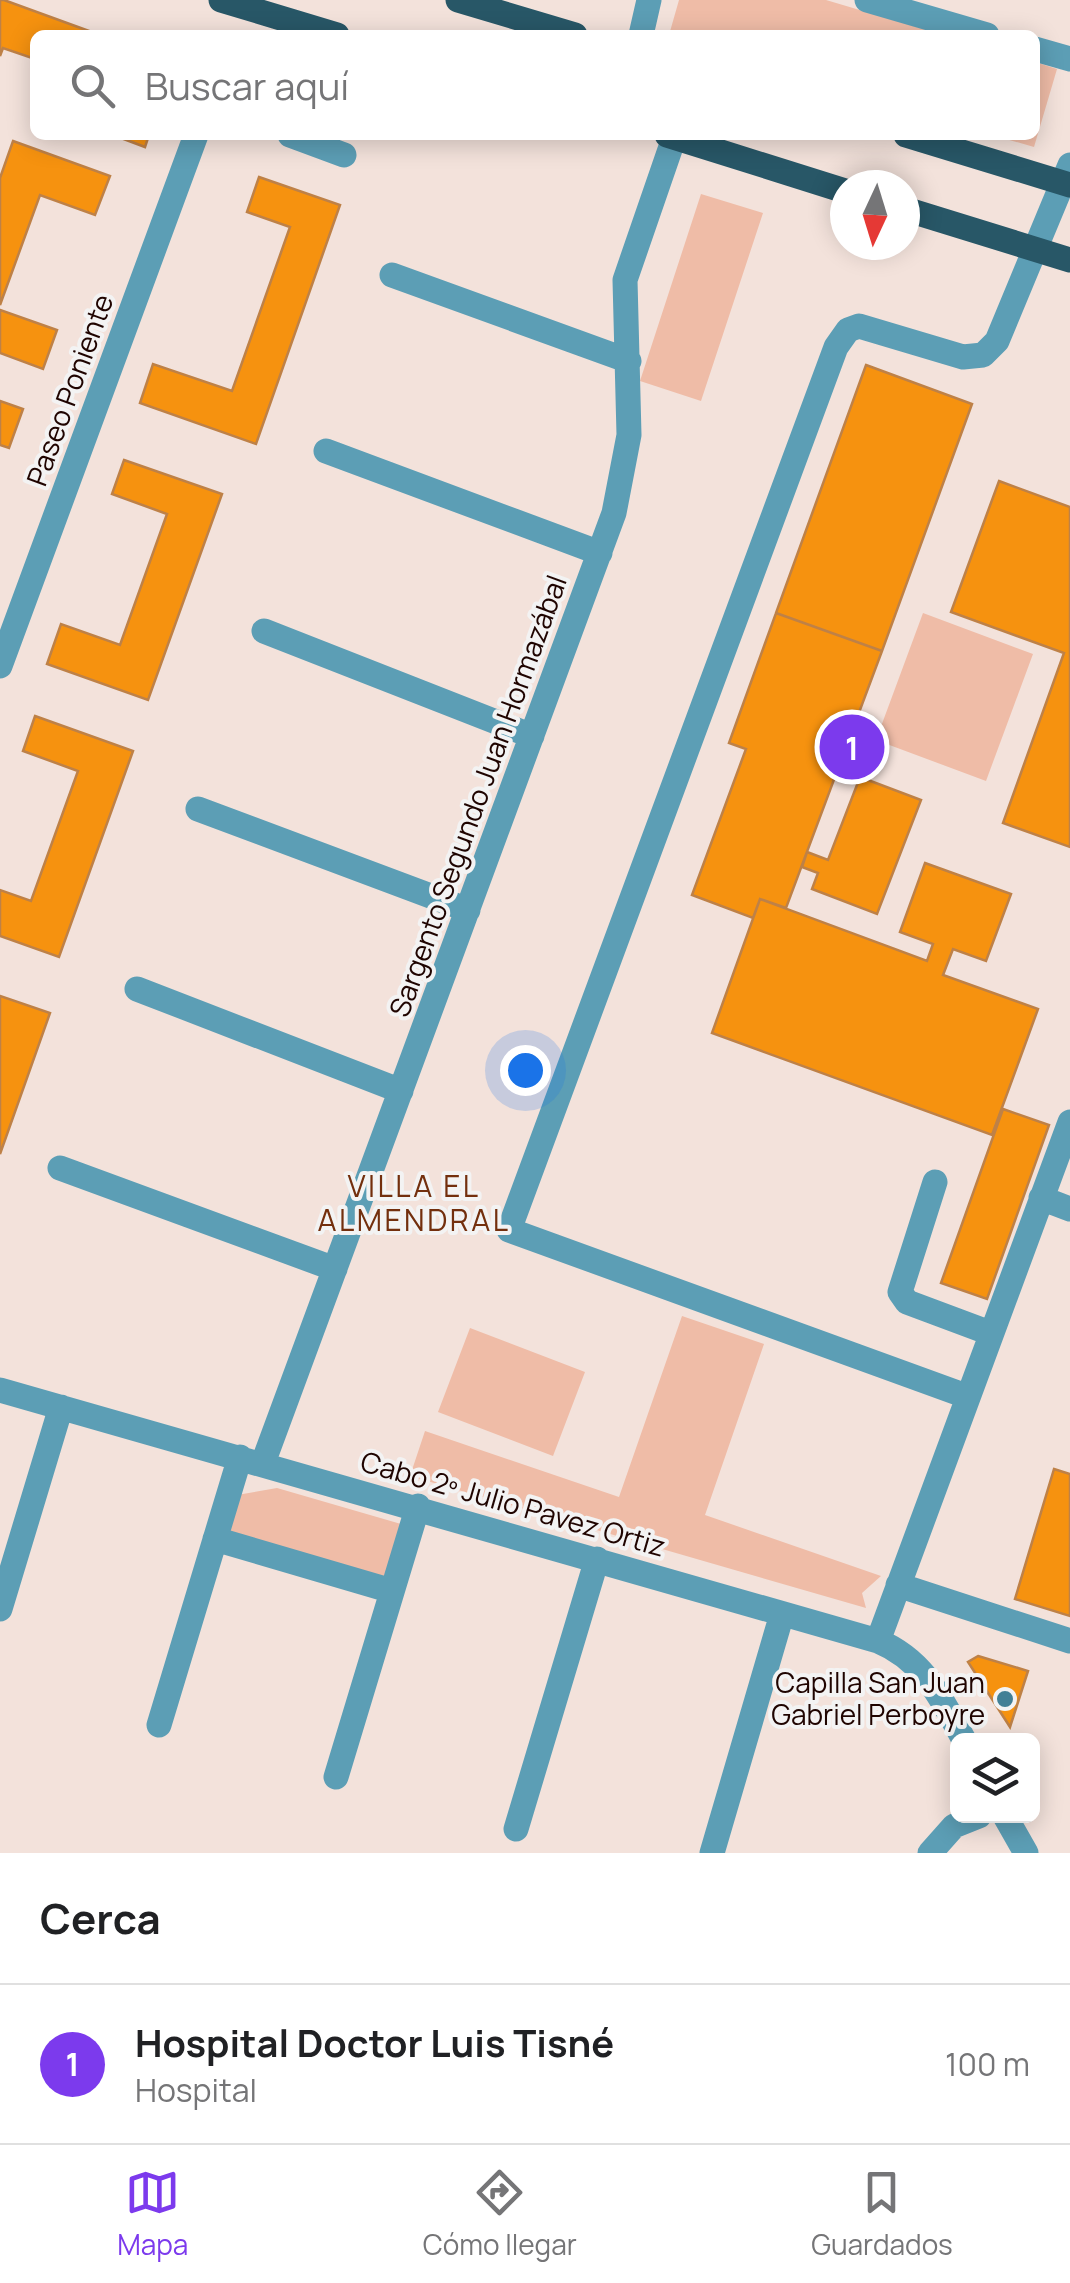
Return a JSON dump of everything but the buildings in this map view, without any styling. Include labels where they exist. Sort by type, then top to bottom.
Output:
[{"type":"main road","points":[[220,0],[265,6],[325,30]]},
{"type":"main road","points":[[458,0],[558,30]]},
{"type":"main road","points":[[685,140],[830,185]]},
{"type":"main road","points":[[925,140],[1068,177]]},
{"type":"main road","points":[[920,214],[1070,260]]},
{"type":"street","points":[[643,30],[648,0]]},
{"type":"street","points":[[868,0],[970,30]]},
{"type":"street","points":[[1040,50],[1070,59]]},
{"type":"street","name":"Paseo Poniente","points":[[0,665],[194,140]]},
{"type":"street","points":[[304,140],[344,155]]},
{"type":"street","name":"Sargento Segundo Juan Hormazábal","points":[[159,1725],[215,1539],[335,1269],[600,553],[624,472],[630,417],[624,300],[630,259],[671,140]]},
{"type":"street","points":[[966,1396],[509,1230],[836,347],[848,330],[859,326],[963,357],[984,355],[996,341],[1068,177]]},
{"type":"street","points":[[392,275],[629,361]]},
{"type":"street","points":[[326,451],[600,553]]},
{"type":"street","points":[[264,631],[532,736]]},
{"type":"street","points":[[198,809],[468,910]]},
{"type":"street","points":[[138,989],[401,1091]]},
{"type":"street","points":[[878,1641],[1070,1122]]},
{"type":"street","points":[[60,1168],[335,1269]]},
{"type":"street","points":[[935,1182],[900,1292],[907,1302],[990,1333]]},
{"type":"street","points":[[1040,1198],[1070,1209]]},
{"type":"street","name":"Cabo 2º Julio Pavez Ortiz","points":[[0,1390],[418,1506],[878,1641],[896,1649],[925,1672],[960,1733]]},
{"type":"street","points":[[0,1608],[61,1407]]},
{"type":"street","points":[[336,1776],[418,1506]]},
{"type":"street","points":[[215,1539],[392,1592]]},
{"type":"street","points":[[516,1829],[597,1560]]},
{"type":"street","points":[[898,1584],[1070,1641]]},
{"type":"street","points":[[712,1853],[782,1614]]},
{"type":"street","points":[[930,1853],[962,1823]]},
{"type":"street","points":[[1009,1823],[1026,1853]]},
{"type":"shaded area","points":[[679,0],[826,0],[927,30],[670,30]]},
{"type":"shaded area","points":[[1040,64],[1057,69],[1040,127]]},
{"type":"shaded area","points":[[1010,140],[1036,140],[1034,147]]},
{"type":"shaded area","points":[[701,194],[763,213],[701,401],[640,381]]},
{"type":"shaded area","points":[[923,613],[1033,654],[986,781],[876,740]]},
{"type":"shaded area","points":[[682,1316],[764,1344],[705,1515],[881,1576],[862,1593],[866,1608],[410,1476],[425,1431],[619,1497]]},
{"type":"shaded area","points":[[470,1328],[585,1372],[553,1456],[438,1412]]},
{"type":"shaded area","points":[[277,1488],[401,1524],[385,1584],[224,1537],[237,1495]]},
{"type":"place","name":"Hospital Doctor Luis Tisné","points":[[852,747]]},
{"type":"place","name":"Capilla San Juan Gabriel Perboyre","points":[[1005,1699]]},
{"type":"district","name":"VILLA EL ALMENDRAL","points":[[414,1204]]}]
